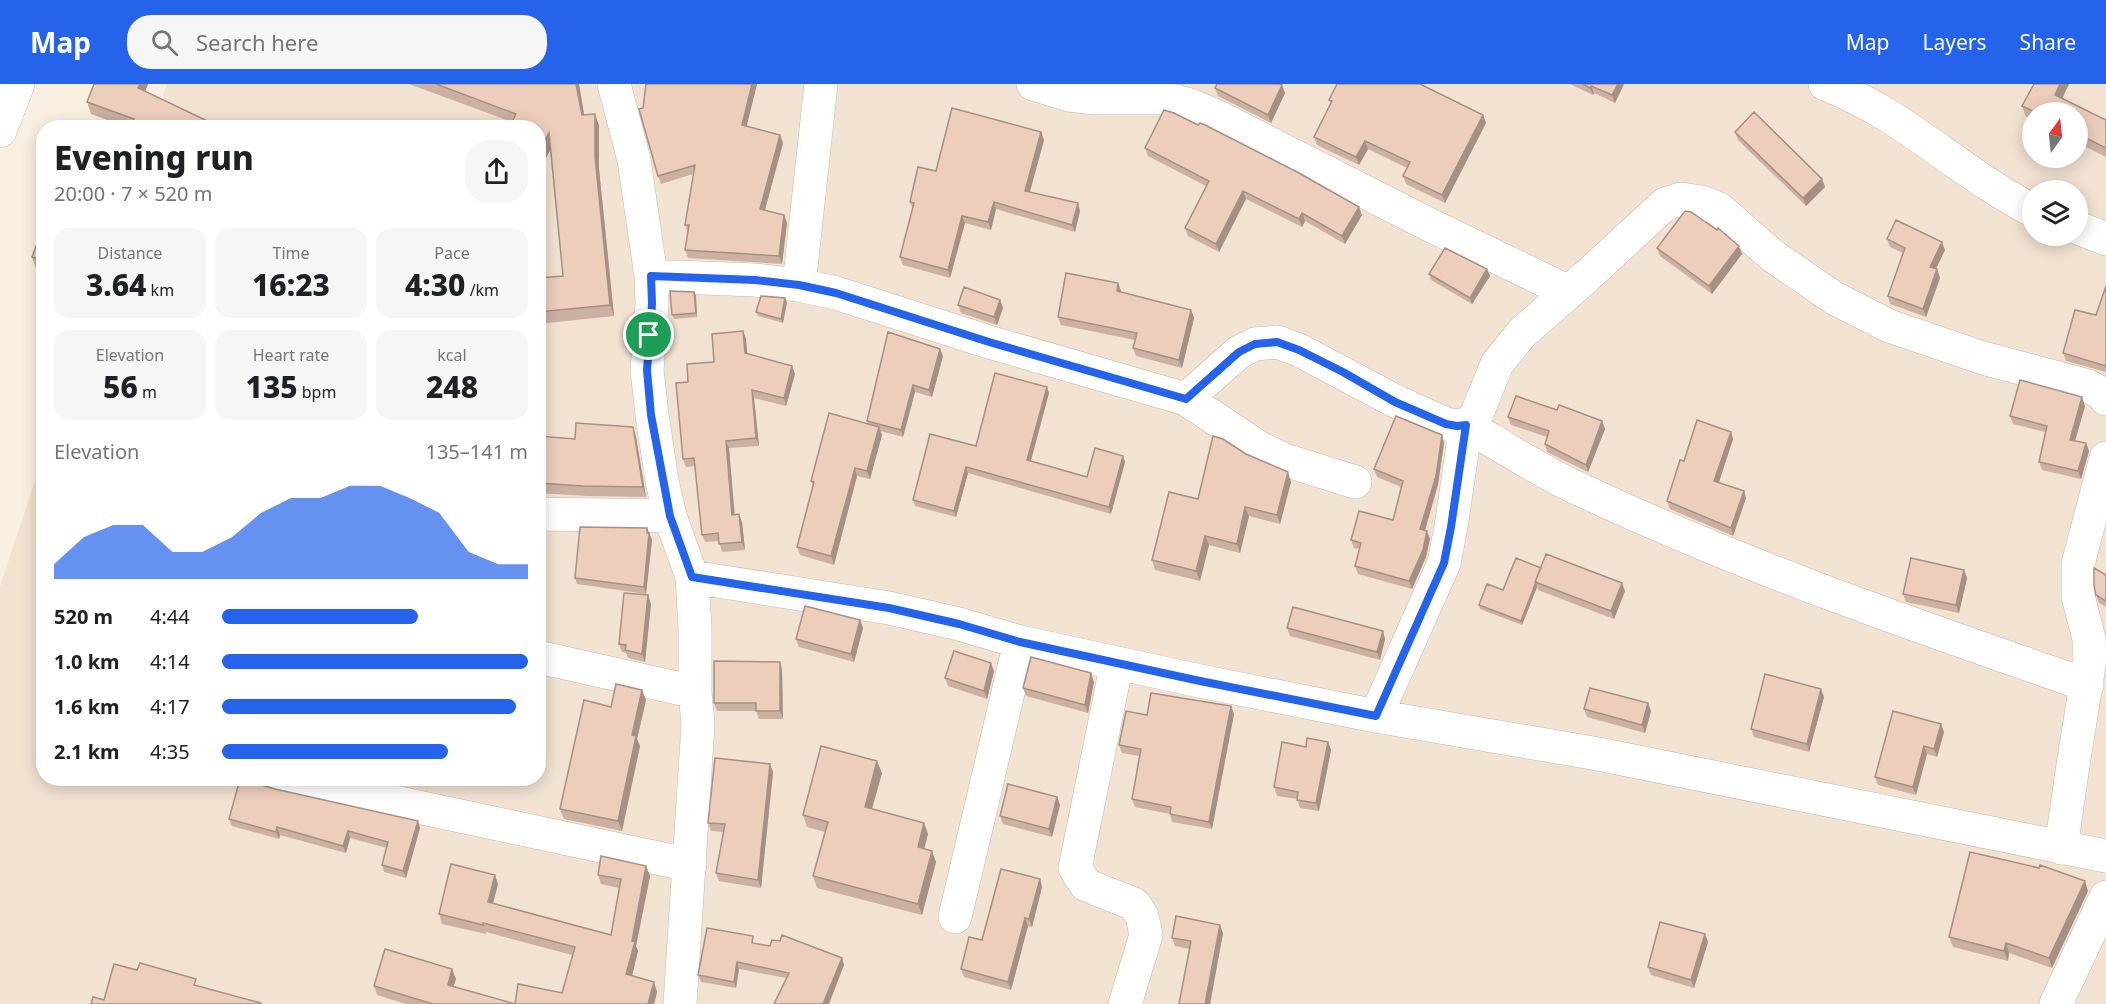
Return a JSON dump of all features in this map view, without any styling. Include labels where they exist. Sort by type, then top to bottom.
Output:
[{"type":"street","points":[[0,131],[18,84]]},
{"type":"street","points":[[614,84],[634,160],[651,276],[652,304],[647,370],[651,415],[670,516],[692,577],[698,724],[680,1004]]},
{"type":"street","points":[[799,285],[821,84]]},
{"type":"street","points":[[1033,84],[1070,95],[1096,98],[1164,98],[1190,105],[1569,292]]},
{"type":"street","points":[[1825,84],[1851,94],[1887,113],[2001,194],[2022,205]]},
{"type":"street","points":[[1186,399],[1239,352],[1255,344],[1277,342],[1317,359],[1395,402],[1436,420],[1457,426],[1466,425],[1476,416],[1497,364],[1522,333],[1665,204],[1681,199],[1701,202],[1719,209],[1773,256],[1834,297],[1889,326],[1983,358],[2088,386],[2103,394],[2106,399]]},
{"type":"street","points":[[2088,232],[2106,239]]},
{"type":"street","points":[[651,276],[755,280],[799,285],[836,293],[989,342],[1186,399],[1258,447],[1285,460],[1355,482]]},
{"type":"street","points":[[1466,425],[1575,487],[1770,572],[2087,685]]},
{"type":"street","points":[[1376,716],[1444,563],[1466,425]]},
{"type":"street","points":[[2061,848],[2090,658],[2089,639],[2078,596],[2078,564],[2106,458]]},
{"type":"street","points":[[546,514],[670,516]]},
{"type":"street","points":[[692,577],[889,608],[959,624],[1020,642],[1376,716],[1598,754],[2106,856]]},
{"type":"street","points":[[955,918],[1020,642]]},
{"type":"street","points":[[546,659],[695,692]]},
{"type":"street","points":[[1117,663],[1075,868],[1086,885],[1134,904],[1142,916],[1146,935],[1125,1004]]},
{"type":"street","points":[[320,786],[690,865]]},
{"type":"street","points":[[2056,1004],[2106,897]]},
{"type":"shaded area","points":[[167,84],[2106,84],[2106,1004],[0,1004],[0,587],[36,477],[36,786],[546,786],[546,120],[155,120]]},
{"type":"building","points":[[94,84],[140,84],[138,88],[205,120],[134,120],[87,102]]},
{"type":"building","points":[[436,84],[576,84],[582,115],[595,114],[595,157],[610,305],[546,311],[546,277],[563,276],[549,133],[546,138],[546,120],[513,120],[516,114]]},
{"type":"building","points":[[646,84],[752,84],[742,125],[780,135],[760,209],[784,215],[779,256],[685,250],[689,225],[685,225],[695,165],[658,176],[639,109],[643,108]]},
{"type":"building","points":[[1217,84],[1282,85],[1268,115],[1215,88]]},
{"type":"building","points":[[1337,84],[1420,84],[1483,115],[1442,195],[1403,176],[1410,162],[1365,141],[1356,157],[1314,137],[1332,101],[1329,100]]},
{"type":"building","points":[[1583,84],[1618,84],[1612,95]]},
{"type":"building","points":[[2034,84],[2060,84],[2055,95],[2069,102],[2024,102]]},
{"type":"building","points":[[952,108],[1041,132],[1025,191],[1078,203],[1072,225],[994,202],[988,222],[962,216],[948,270],[900,257],[914,203],[910,202],[918,167],[936,171]]},
{"type":"building","points":[[1164,110],[1198,125],[1200,123],[1205,125],[1299,173],[1359,207],[1342,236],[1302,213],[1299,219],[1243,191],[1216,244],[1185,228],[1209,181],[1145,148]]},
{"type":"building","points":[[2088,111],[2106,120],[2106,148],[2088,139]]},
{"type":"building","points":[[1754,112],[1822,179],[1803,198],[1735,132]]},
{"type":"building","points":[[1685,211],[1691,212],[1717,230],[1718,228],[1739,246],[1709,286],[1657,248]]},
{"type":"building","points":[[1896,220],[1942,242],[1930,267],[1937,269],[1923,309],[1888,296],[1905,248],[1887,239]]},
{"type":"building","points":[[36,246],[36,258],[32,257]]},
{"type":"building","points":[[1445,248],[1487,269],[1470,298],[1429,274]]},
{"type":"building","points":[[1066,273],[1118,283],[1117,291],[1191,310],[1179,360],[1133,348],[1137,333],[1058,317]]},
{"type":"building","points":[[2106,286],[2106,366],[2063,353],[2075,310],[2096,315]]},
{"type":"building","points":[[964,287],[1000,300],[994,317],[958,305]]},
{"type":"building","points":[[670,291],[694,292],[696,313],[672,315]]},
{"type":"building","points":[[761,296],[785,298],[781,319],[756,312]]},
{"type":"building","points":[[743,331],[745,353],[792,366],[784,398],[752,390],[756,438],[726,441],[732,515],[739,514],[742,542],[719,544],[718,533],[702,535],[694,458],[683,459],[676,383],[688,382],[687,364],[714,362],[712,334]]},
{"type":"building","points":[[888,332],[940,349],[929,390],[913,385],[901,430],[867,421]]},
{"type":"building","points":[[995,373],[1047,387],[1027,460],[1087,477],[1095,448],[1123,456],[1109,507],[966,467],[954,511],[913,500],[930,434],[976,446]]},
{"type":"building","points":[[2020,380],[2082,397],[2070,440],[2086,443],[2078,471],[2039,462],[2047,426],[2010,416]]},
{"type":"building","points":[[1516,396],[1557,410],[1559,405],[1602,421],[1586,465],[1545,444],[1549,431],[1508,417]]},
{"type":"building","points":[[829,413],[879,427],[867,471],[855,468],[831,556],[797,547]]},
{"type":"building","points":[[1396,416],[1442,435],[1436,476],[1420,529],[1427,531],[1423,550],[1409,581],[1355,566],[1361,543],[1351,540],[1359,511],[1393,520],[1403,481],[1374,469]]},
{"type":"building","points":[[1697,420],[1731,432],[1714,481],[1744,491],[1731,528],[1667,501],[1680,460],[1684,461]]},
{"type":"building","points":[[576,423],[633,427],[643,487],[546,484],[546,437],[575,439]]},
{"type":"building","points":[[1213,436],[1223,439],[1246,454],[1288,472],[1277,515],[1245,507],[1237,544],[1205,536],[1196,571],[1152,560],[1169,492],[1198,499]]},
{"type":"building","points":[[580,527],[647,528],[647,533],[649,533],[644,587],[575,578]]},
{"type":"building","points":[[1546,554],[1622,583],[1611,611],[1535,582]]},
{"type":"building","points":[[1516,558],[1541,568],[1521,621],[1479,605],[1487,584],[1503,590]]},
{"type":"building","points":[[1911,558],[1964,570],[1956,605],[1903,594]]},
{"type":"building","points":[[2094,568],[2106,575],[2106,601],[2096,595]]},
{"type":"building","points":[[624,593],[648,595],[642,654],[625,650],[626,645],[619,644]]},
{"type":"building","points":[[805,606],[860,620],[851,654],[796,639]]},
{"type":"building","points":[[1293,607],[1383,631],[1377,652],[1287,628]]},
{"type":"building","points":[[954,651],[991,663],[984,691],[945,678]]},
{"type":"building","points":[[1031,657],[1091,673],[1085,705],[1023,688]]},
{"type":"building","points":[[714,661],[780,662],[780,711],[756,711],[756,703],[714,703]]},
{"type":"building","points":[[1765,674],[1821,689],[1807,744],[1751,729]]},
{"type":"building","points":[[616,684],[642,690],[632,735],[636,736],[618,821],[560,809],[584,700],[611,707]]},
{"type":"building","points":[[1590,688],[1648,703],[1642,725],[1584,709]]},
{"type":"building","points":[[1151,693],[1231,706],[1209,822],[1170,814],[1171,807],[1132,799],[1141,749],[1119,745],[1126,711],[1147,715]]},
{"type":"building","points":[[1893,711],[1941,724],[1934,749],[1924,746],[1913,787],[1875,777]]},
{"type":"building","points":[[1307,738],[1328,742],[1316,803],[1297,800],[1298,792],[1274,787],[1282,742],[1306,747]]},
{"type":"building","points":[[821,746],[877,761],[865,807],[924,823],[918,847],[932,851],[918,904],[813,876],[828,822],[803,815]]},
{"type":"building","points":[[715,758],[770,764],[758,880],[716,873],[725,824],[708,823]]},
{"type":"building","points":[[1008,784],[1057,797],[1049,829],[1000,816]]},
{"type":"building","points":[[238,786],[264,786],[418,821],[403,871],[382,865],[388,842],[348,831],[343,846],[277,827],[276,832],[229,819]]},
{"type":"building","points":[[1970,852],[2039,868],[2040,865],[2085,881],[2049,958],[2006,943],[2004,951],[1949,937]]},
{"type":"building","points":[[601,856],[646,866],[632,941],[635,942],[626,974],[654,982],[648,1004],[515,1004],[518,984],[562,993],[575,947],[439,914],[451,864],[495,875],[488,902],[611,935],[621,879],[598,875]]},
{"type":"building","points":[[1001,869],[1040,879],[1029,919],[1025,918],[1008,982],[961,969],[969,937],[982,940]]},
{"type":"building","points":[[1176,916],[1220,925],[1205,1004],[1179,1004],[1191,941],[1172,938]]},
{"type":"building","points":[[1660,922],[1705,934],[1691,980],[1648,967]]},
{"type":"building","points":[[707,928],[753,936],[752,943],[770,946],[772,940],[780,941],[782,935],[842,958],[823,1004],[774,1004],[789,973],[737,962],[734,982],[698,975]]},
{"type":"building","points":[[385,949],[452,969],[448,985],[515,1004],[433,1004],[374,986]]},
{"type":"building","points":[[140,963],[196,979],[194,985],[261,1004],[91,1004],[93,997],[104,1000],[114,964],[137,970]]},
{"type":"route","points":[[651,276],[755,280],[799,285],[836,293],[989,342],[1186,399],[1239,352],[1255,344],[1277,342],[1299,350],[1343,372],[1395,402],[1446,424],[1466,425],[1444,563],[1376,716],[1020,642],[959,624],[889,608],[692,577],[670,516],[662,481],[651,415],[647,370],[649,335],[652,304],[651,276]]}]
